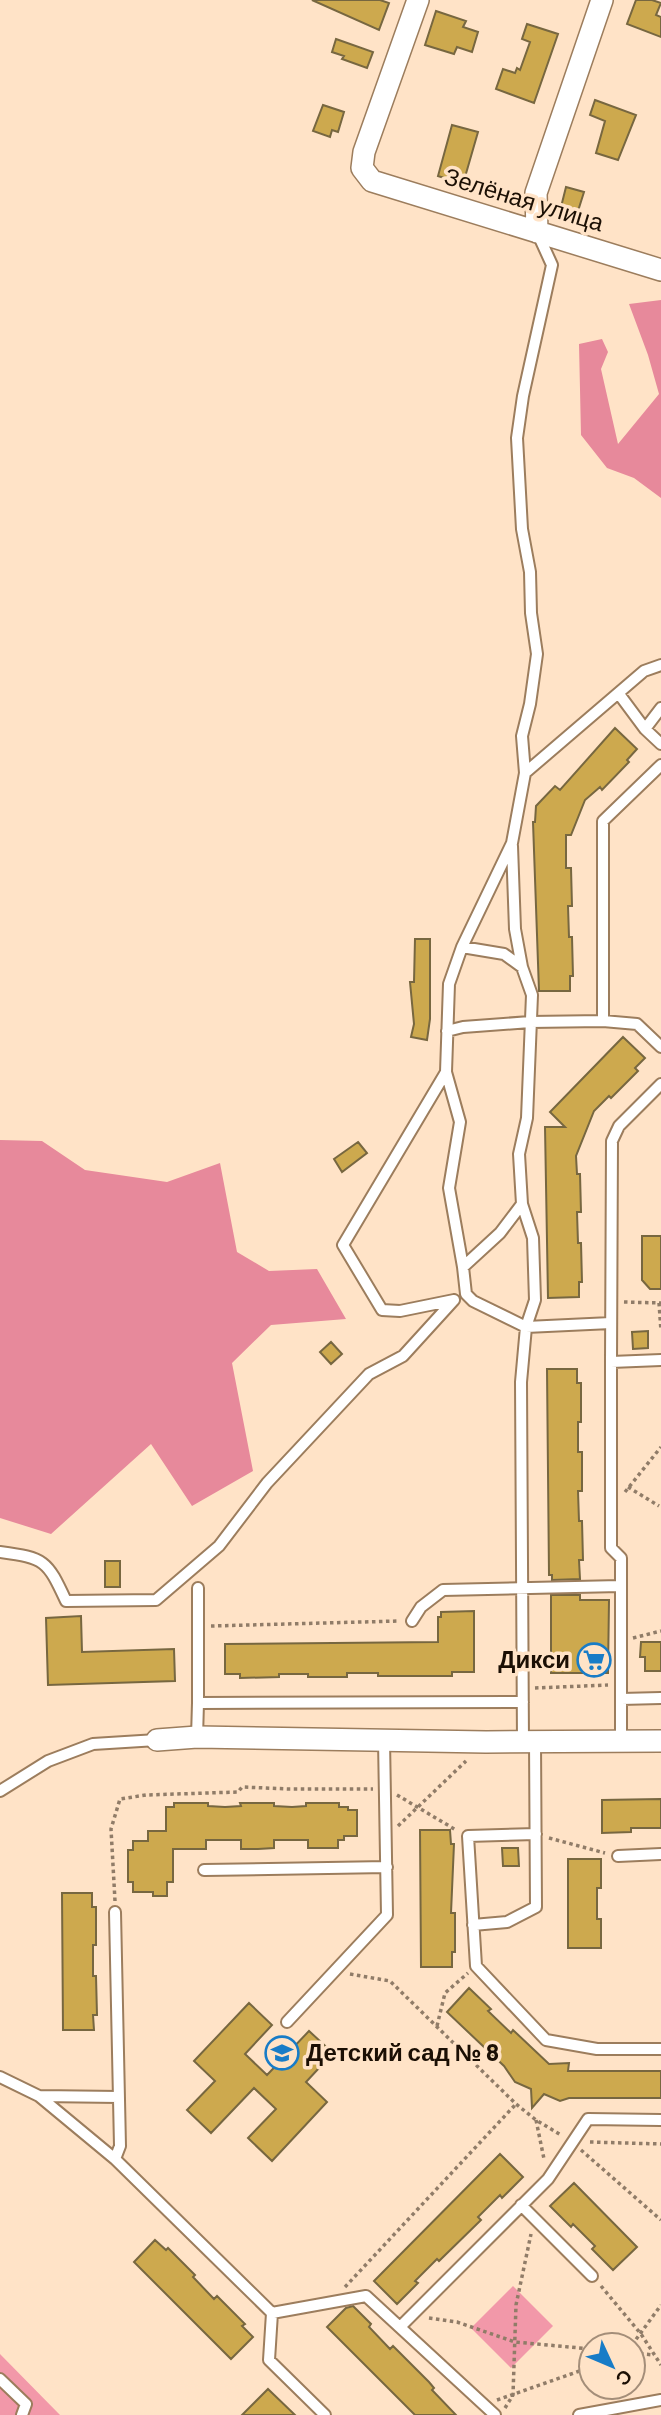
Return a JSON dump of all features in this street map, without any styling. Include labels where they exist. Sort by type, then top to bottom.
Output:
[{"type":"street","name":"Зелёная улица","points":[[418,0],[364,152],[362,168],[372,181],[661,270]]},
{"type":"street","points":[[537,232],[536,193],[602,0]]},
{"type":"street","points":[[156,1740],[198,1737],[486,1742],[661,1741]]},
{"type":"lane","points":[[473,1925],[507,1922],[536,1907],[536,1834],[522,1688],[521,1588],[521,1382],[526,1327],[535,1300],[533,1238],[522,1204],[519,1154],[527,1118],[532,995],[522,967],[515,929],[512,843],[525,773],[522,736],[530,704],[537,654],[531,613],[530,572],[522,529],[517,438],[525,384],[552,265],[537,232]]},
{"type":"lane","points":[[525,773],[644,671],[661,665]]},
{"type":"lane","points":[[619,694],[645,729],[661,744]]},
{"type":"lane","points":[[645,729],[661,708]]},
{"type":"lane","points":[[603,1021],[603,821],[661,765]]},
{"type":"lane","points":[[512,843],[462,947],[449,984],[446,1072],[460,1122],[449,1188],[466,1294],[473,1301],[526,1327],[611,1323]]},
{"type":"lane","points":[[462,947],[504,954],[522,967]]},
{"type":"lane","points":[[447,1031],[463,1027],[530,1022],[603,1021],[637,1024],[661,1047]]},
{"type":"lane","points":[[446,1072],[342,1245],[382,1310],[400,1311],[454,1300],[466,1294]]},
{"type":"lane","points":[[621,1741],[621,1558],[611,1548],[612,1141],[619,1126],[661,1084]]},
{"type":"lane","points":[[463,1267],[500,1233],[522,1204]]},
{"type":"lane","points":[[0,1552],[32,1556],[52,1571],[66,1601],[156,1600],[219,1546],[267,1483],[369,1374],[403,1356],[454,1300]]},
{"type":"lane","points":[[611,1362],[661,1360]]},
{"type":"lane","points":[[412,1621],[421,1607],[443,1590],[620,1586]]},
{"type":"lane","points":[[198,1588],[198,1737]]},
{"type":"lane","points":[[621,1699],[661,1698]]},
{"type":"lane","points":[[198,1703],[523,1702]]},
{"type":"lane","points":[[0,1791],[48,1760],[93,1744],[156,1740]]},
{"type":"lane","points":[[287,2021],[387,1915],[384,1740]]},
{"type":"lane","points":[[536,1834],[468,1836],[475,1966],[546,2040],[597,2049],[661,2049]]},
{"type":"lane","points":[[618,1856],[661,1854]]},
{"type":"lane","points":[[204,1870],[387,1867]]},
{"type":"lane","points":[[115,2159],[120,2146],[116,1912]]},
{"type":"lane","points":[[0,2077],[38,2096],[115,2159],[272,2313],[269,2360],[325,2415]]},
{"type":"lane","points":[[38,2096],[119,2098]]},
{"type":"lane","points":[[400,2328],[548,2179],[588,2119],[661,2120]]},
{"type":"lane","points":[[521,2205],[592,2276]]},
{"type":"lane","points":[[272,2313],[366,2296],[495,2415]]},
{"type":"lane","points":[[0,2379],[26,2404],[22,2415]]},
{"type":"lane","points":[[579,2415],[661,2400]]},
{"type":"path","points":[[611,1302],[660,1303],[661,1331]]},
{"type":"path","points":[[611,1508],[661,1447]]},
{"type":"path","points":[[611,1477],[659,1506]]},
{"type":"path","points":[[198,1626],[412,1621]]},
{"type":"path","points":[[621,1641],[661,1631]]},
{"type":"path","points":[[522,1688],[621,1685]]},
{"type":"path","points":[[386,1836],[486,1742]]},
{"type":"path","points":[[116,1912],[111,1829],[120,1799],[146,1795],[238,1792],[242,1787],[385,1789],[468,1836]]},
{"type":"path","points":[[536,1834],[618,1856]]},
{"type":"path","points":[[339,1966],[350,1974],[390,1981],[516,2104],[536,2120],[571,2141],[661,2220]]},
{"type":"path","points":[[437,2026],[445,1993],[475,1966]]},
{"type":"path","points":[[330,2303],[516,2104]]},
{"type":"path","points":[[536,2120],[548,2179]]},
{"type":"path","points":[[571,2141],[661,2144]]},
{"type":"path","points":[[501,2415],[513,2395],[516,2305],[534,2218]]},
{"type":"path","points":[[592,2276],[638,2331]]},
{"type":"path","points":[[643,2331],[661,2305]]},
{"type":"path","points":[[412,2315],[457,2322],[515,2342],[577,2348]]},
{"type":"path","points":[[647,2344],[661,2365]]},
{"type":"path","points":[[647,2355],[654,2356]]},
{"type":"path","points":[[484,2405],[577,2372]]},
{"type":"shaded area","points":[[661,300],[661,498],[634,478],[607,468],[581,435],[579,344],[602,339],[608,352],[601,369],[618,444],[659,394],[629,304]]},
{"type":"shaded area","points":[[0,1140],[42,1141],[85,1170],[167,1182],[220,1163],[237,1252],[269,1271],[317,1269],[346,1319],[271,1325],[232,1363],[253,1471],[192,1506],[151,1444],[51,1534],[0,1518]]},
{"type":"shaded area","points":[[513,2286],[553,2326],[511,2368],[471,2328]]},
{"type":"shaded area","points":[[0,2354],[60,2415],[0,2415]]},
{"type":"building","points":[[312,0],[380,0],[389,3],[379,30]]},
{"type":"building","points":[[636,0],[661,3],[656,15],[661,17],[661,37],[627,24]]},
{"type":"building","points":[[436,11],[466,21],[463,27],[478,32],[472,52],[457,47],[454,54],[425,45]]},
{"type":"building","points":[[527,24],[558,34],[534,103],[496,89],[503,69],[515,73],[517,68],[520,70],[530,42],[522,39]]},
{"type":"building","points":[[336,39],[373,52],[367,68],[342,59],[344,56],[332,52]]},
{"type":"building","points":[[595,100],[636,115],[618,160],[596,153],[605,121],[590,115]]},
{"type":"building","points":[[323,105],[344,112],[338,132],[332,130],[330,137],[313,131]]},
{"type":"building","points":[[452,125],[478,132],[463,184],[438,176]]},
{"type":"building","points":[[566,187],[584,192],[578,211],[561,207]]},
{"type":"building","points":[[615,728],[637,749],[627,760],[629,762],[602,790],[600,787],[585,800],[571,835],[566,835],[566,868],[571,868],[572,906],[568,906],[573,976],[570,976],[570,991],[539,991],[533,822],[536,806],[555,786],[560,790]]},
{"type":"building","points":[[415,939],[430,939],[430,1019],[427,1040],[411,1037],[414,1024],[410,982],[414,982]]},
{"type":"building","points":[[623,1037],[645,1058],[635,1068],[638,1071],[594,1111],[576,1156],[577,1174],[580,1174],[581,1212],[577,1212],[582,1282],[579,1282],[579,1297],[548,1298],[545,1127],[565,1127],[550,1112]]},
{"type":"building","points":[[358,1142],[367,1153],[342,1172],[334,1159]]},
{"type":"building","points":[[642,1236],[661,1236],[661,1289],[650,1289],[642,1280]]},
{"type":"building","points":[[648,1331],[648,1348],[633,1349],[632,1332]]},
{"type":"building","points":[[331,1342],[342,1354],[331,1364],[320,1352]]},
{"type":"building","points":[[547,1369],[577,1369],[577,1383],[581,1383],[578,1452],[582,1452],[582,1491],[578,1491],[583,1560],[579,1560],[580,1579],[552,1580],[552,1575],[549,1575]]},
{"type":"building","points":[[105,1561],[120,1561],[120,1587],[105,1587]]},
{"type":"building","points":[[551,1595],[580,1595],[580,1600],[609,1600],[608,1673],[551,1673]]},
{"type":"building","points":[[474,1611],[474,1672],[452,1672],[452,1676],[378,1676],[378,1673],[347,1673],[347,1677],[279,1674],[279,1677],[240,1678],[240,1674],[225,1674],[225,1644],[438,1642],[438,1617],[441,1617],[441,1612]]},
{"type":"building","points":[[81,1616],[82,1652],[174,1649],[175,1681],[48,1685],[46,1618]]},
{"type":"building","points":[[641,1642],[661,1642],[661,1671],[645,1671],[645,1657],[640,1657]]},
{"type":"building","points":[[661,1799],[661,1828],[631,1828],[631,1832],[602,1833],[602,1800]]},
{"type":"building","points":[[174,1803],[208,1803],[208,1806],[225,1807],[241,1806],[240,1803],[274,1803],[274,1806],[292,1807],[306,1806],[306,1803],[339,1803],[339,1807],[357,1810],[357,1836],[344,1836],[344,1840],[338,1840],[338,1848],[308,1848],[308,1840],[274,1840],[274,1848],[241,1849],[241,1840],[206,1840],[206,1849],[173,1849],[173,1882],[167,1882],[167,1896],[153,1896],[153,1892],[133,1892],[133,1882],[128,1882],[128,1850],[133,1850],[133,1841],[148,1841],[148,1831],[166,1831],[166,1807],[174,1807]]},
{"type":"building","points":[[420,1830],[450,1830],[451,1844],[454,1844],[451,1913],[455,1913],[455,1952],[452,1952],[452,1967],[421,1967]]},
{"type":"building","points":[[502,1848],[518,1848],[519,1866],[503,1866]]},
{"type":"building","points":[[568,1859],[601,1859],[597,1919],[601,1919],[601,1948],[568,1948]]},
{"type":"building","points":[[62,1893],[92,1893],[92,1907],[96,1907],[93,1976],[96,1976],[97,2015],[93,2015],[94,2030],[63,2030]]},
{"type":"building","points":[[469,1988],[511,2033],[513,2030],[549,2064],[569,2063],[568,2071],[661,2071],[661,2098],[569,2098],[560,2101],[544,2094],[532,2108],[531,2089],[515,2082],[504,2066],[447,2012]]},
{"type":"building","points":[[249,2003],[272,2025],[245,2054],[267,2075],[309,2031],[333,2053],[306,2082],[327,2102],[272,2161],[248,2138],[276,2109],[254,2088],[211,2133],[187,2110],[215,2081],[194,2061]]},
{"type":"building","points":[[500,2154],[523,2177],[478,2217],[481,2220],[415,2281],[418,2283],[397,2304],[374,2281]]},
{"type":"building","points":[[574,2183],[637,2247],[613,2270],[592,2249],[595,2246],[550,2206]]},
{"type":"building","points":[[155,2240],[166,2250],[168,2248],[214,2299],[217,2296],[245,2324],[242,2326],[253,2337],[231,2359],[134,2262]]},
{"type":"building","points":[[353,2306],[390,2349],[393,2346],[429,2382],[434,2388],[432,2390],[456,2415],[415,2415],[327,2327],[346,2308]]},
{"type":"building","points":[[268,2389],[295,2415],[242,2415]]},
{"type":"place","name":"Дикси","points":[[594,1660]]},
{"type":"place","name":"Детский сад № 8","points":[[282,2053]]}]
